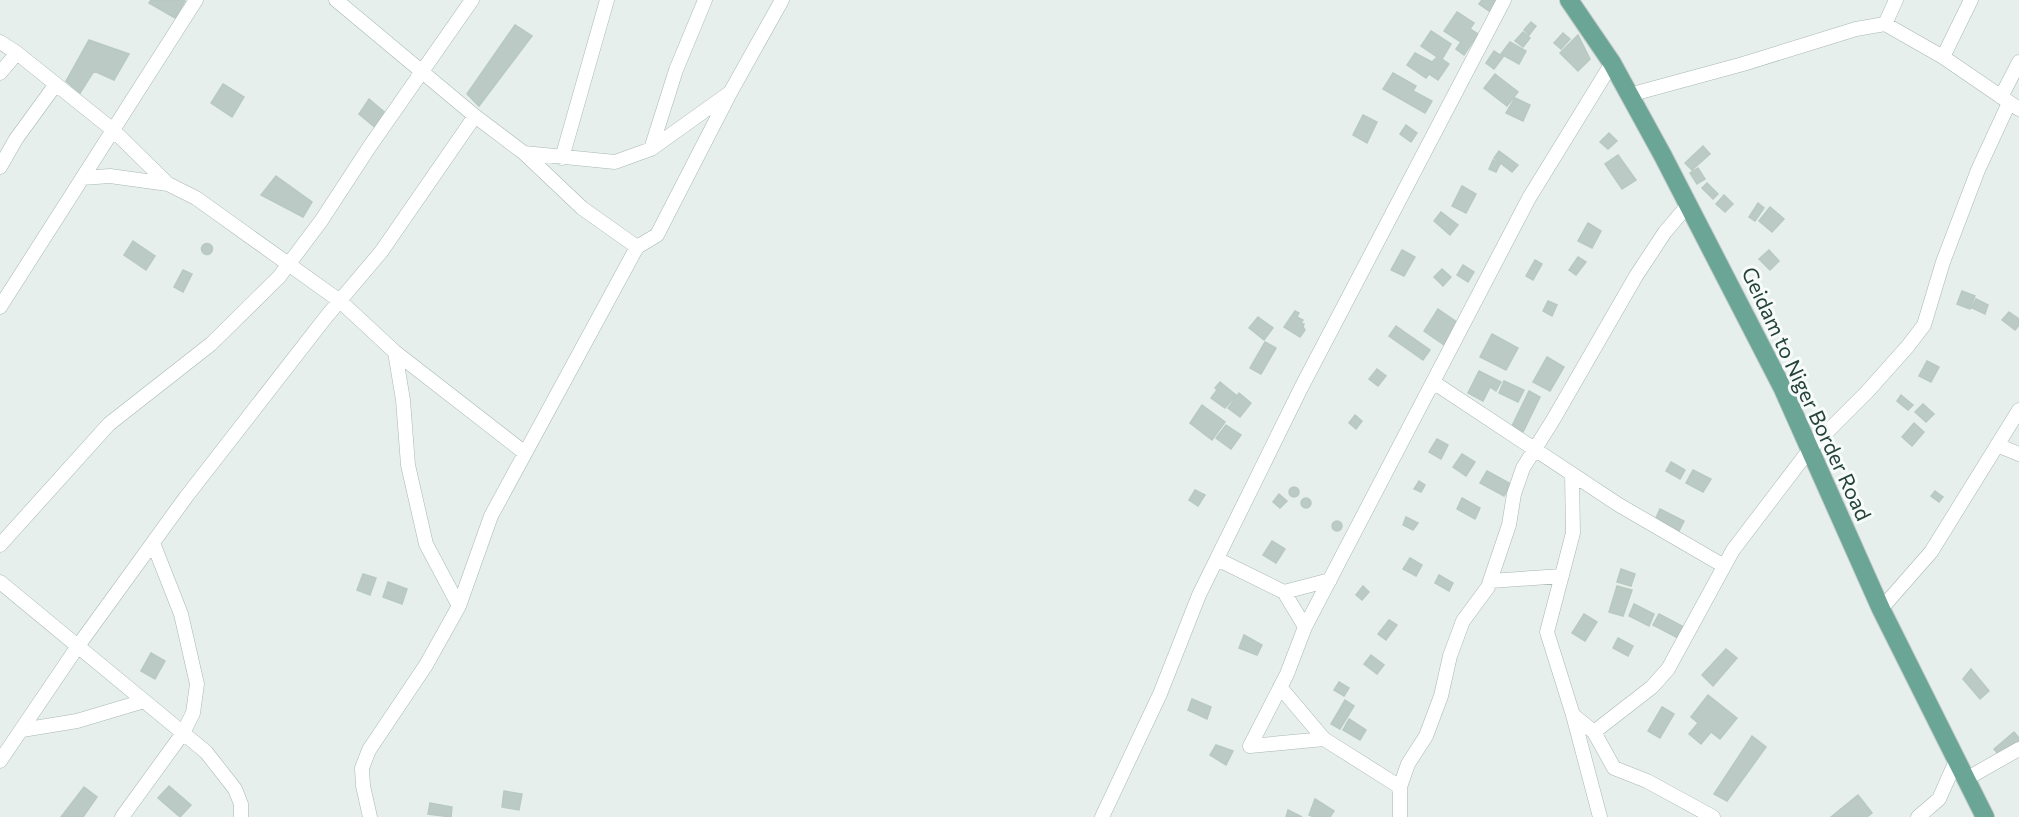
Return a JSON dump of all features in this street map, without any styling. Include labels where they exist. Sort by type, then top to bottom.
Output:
[{"type":"main road","name":"Geidam to Niger Border Road","points":[[1569,0],[1612,63],[1783,389],[1881,609],[1985,817]]},
{"type":"street","points":[[0,307],[196,0]]},
{"type":"street","points":[[336,0],[475,116],[524,153],[582,208],[638,247]]},
{"type":"street","points":[[0,545],[109,424],[211,344],[279,277],[321,222],[422,70],[472,0]]},
{"type":"street","points":[[562,158],[607,0]]},
{"type":"street","points":[[651,149],[676,70],[705,0]]},
{"type":"street","points":[[370,817],[363,786],[362,768],[369,750],[421,673],[459,606],[491,516],[638,247],[657,235],[730,93],[782,0]]},
{"type":"street","points":[[1102,817],[1147,723],[1199,595],[1301,388],[1504,0]]},
{"type":"street","points":[[1885,24],[1896,0]]},
{"type":"street","points":[[1943,57],[1971,0]]},
{"type":"street","points":[[1629,95],[1743,64],[1856,29],[1885,24],[1943,57],[2010,103]]},
{"type":"street","points":[[0,42],[113,130],[168,184],[196,198],[340,301],[395,352],[525,453]]},
{"type":"street","points":[[0,73],[17,53]]},
{"type":"street","points":[[1593,732],[1652,687],[1668,669],[1724,566],[1809,449],[1867,392],[1924,325],[1943,262],[1978,170],[2010,103],[2019,62]]},
{"type":"street","points":[[1324,739],[1250,746],[1280,687],[1305,627],[1529,198],[1612,63]]},
{"type":"street","points":[[0,167],[16,139],[56,84]]},
{"type":"street","points":[[524,153],[615,162],[651,149],[730,93]]},
{"type":"street","points":[[0,761],[78,646],[186,497],[381,252],[475,116]]},
{"type":"street","points":[[82,178],[110,176],[168,184]]},
{"type":"street","points":[[1400,817],[1400,787],[1408,765],[1426,736],[1441,696],[1450,656],[1463,621],[1488,587],[1509,525],[1514,494],[1523,468],[1636,276],[1665,232],[1688,205]]},
{"type":"street","points":[[395,352],[403,400],[408,465],[426,544],[459,606]]},
{"type":"street","points":[[1433,382],[1619,505],[1724,566]]},
{"type":"street","points":[[1881,609],[1931,552],[2019,410]]},
{"type":"street","points":[[1997,445],[2019,454]]},
{"type":"street","points":[[1572,474],[1573,534],[1547,632],[1574,715],[1600,817]]},
{"type":"street","points":[[122,817],[183,733],[193,713],[196,684],[181,614],[153,543]]},
{"type":"street","points":[[1217,559],[1284,592],[1305,627]]},
{"type":"street","points":[[1490,581],[1562,576]]},
{"type":"street","points":[[1284,592],[1330,580]]},
{"type":"street","points":[[0,582],[206,752],[235,789],[241,804],[241,817]]},
{"type":"street","points":[[1280,687],[1324,739],[1400,787]]},
{"type":"street","points":[[22,730],[77,721],[144,701]]},
{"type":"street","points":[[1574,715],[1593,732],[1614,768],[1647,781],[1713,817]]},
{"type":"street","points":[[1966,779],[2019,748]]},
{"type":"street","points":[[1918,817],[1940,799],[1956,761]]},
{"type":"building","points":[[151,0],[185,1],[175,18],[149,3]]},
{"type":"building","points":[[1482,0],[1500,0],[1495,15],[1479,4]]},
{"type":"building","points":[[1457,12],[1474,23],[1470,29],[1478,34],[1464,55],[1456,49],[1461,42],[1444,31]]},
{"type":"building","points":[[1531,22],[1536,26],[1529,35],[1524,30]]},
{"type":"building","points":[[515,25],[532,36],[479,106],[467,94]]},
{"type":"building","points":[[1431,31],[1451,44],[1442,59],[1449,64],[1438,80],[1429,74],[1426,78],[1407,65],[1415,53],[1432,62],[1437,57],[1421,46]]},
{"type":"building","points":[[1523,32],[1530,38],[1523,47],[1515,41]]},
{"type":"building","points":[[1563,33],[1570,39],[1561,49],[1554,43]]},
{"type":"building","points":[[1578,35],[1590,59],[1578,71],[1560,53]]},
{"type":"building","points":[[89,40],[129,54],[114,80],[94,71],[80,93],[66,81]]},
{"type":"building","points":[[1510,42],[1526,51],[1519,64],[1501,54]]},
{"type":"building","points":[[1494,51],[1503,57],[1494,69],[1486,63]]},
{"type":"building","points":[[1393,73],[1416,86],[1413,91],[1432,101],[1425,113],[1383,89]]},
{"type":"building","points":[[1495,74],[1518,92],[1507,106],[1484,88]]},
{"type":"building","points":[[223,84],[244,97],[232,117],[211,103]]},
{"type":"building","points":[[1515,98],[1530,105],[1523,121],[1506,113]]},
{"type":"building","points":[[369,99],[388,115],[377,129],[359,114]]},
{"type":"building","points":[[1363,115],[1377,122],[1367,143],[1353,135]]},
{"type":"building","points":[[1406,125],[1417,133],[1411,142],[1400,134]]},
{"type":"building","points":[[1609,133],[1617,141],[1608,149],[1600,142]]},
{"type":"building","points":[[1703,146],[1710,154],[1692,170],[1685,163]]},
{"type":"building","points":[[1499,151],[1518,165],[1512,172],[1494,158]]},
{"type":"building","points":[[1618,155],[1636,180],[1622,189],[1605,164]]},
{"type":"building","points":[[1493,160],[1500,164],[1496,172],[1489,169]]},
{"type":"building","points":[[1698,168],[1705,179],[1697,184],[1690,173]]},
{"type":"building","points":[[276,176],[312,202],[303,217],[261,195]]},
{"type":"building","points":[[1707,183],[1718,194],[1713,199],[1702,188]]},
{"type":"building","points":[[1462,186],[1476,194],[1466,213],[1452,206]]},
{"type":"building","points":[[1724,195],[1733,204],[1725,212],[1716,204]]},
{"type":"building","points":[[1758,203],[1764,208],[1755,221],[1749,217]]},
{"type":"building","points":[[1770,207],[1784,219],[1772,232],[1759,221]]},
{"type":"building","points":[[1441,212],[1458,225],[1450,235],[1434,221]]},
{"type":"building","points":[[1588,223],[1601,231],[1592,248],[1578,241]]},
{"type":"building","points":[[133,241],[155,256],[146,270],[124,255]]},
{"type":"building","points":[[207,244],[211,245],[211,253],[207,254],[203,253],[202,249],[203,245]]},
{"type":"building","points":[[1402,250],[1415,257],[1404,276],[1391,270]]},
{"type":"building","points":[[1769,250],[1779,261],[1770,270],[1759,259]]},
{"type":"building","points":[[1578,257],[1586,262],[1576,275],[1569,270]]},
{"type":"building","points":[[1535,260],[1542,264],[1533,280],[1526,276]]},
{"type":"building","points":[[1463,265],[1474,272],[1468,282],[1457,275]]},
{"type":"building","points":[[1442,269],[1451,277],[1443,286],[1434,277]]},
{"type":"building","points":[[183,270],[192,274],[183,292],[174,287]]},
{"type":"building","points":[[1962,291],[1975,296],[1970,309],[1957,304]]},
{"type":"building","points":[[1976,299],[1988,305],[1985,314],[1972,308]]},
{"type":"building","points":[[1548,301],[1557,305],[1552,316],[1543,311]]},
{"type":"building","points":[[1438,309],[1461,325],[1447,347],[1424,331]]},
{"type":"building","points":[[1295,311],[1299,313],[1297,317],[1303,320],[1301,323],[1304,324],[1305,330],[1300,337],[1284,327]]},
{"type":"building","points":[[2009,312],[2019,319],[2019,325],[2015,330],[2002,320]]},
{"type":"building","points":[[1258,317],[1273,328],[1264,340],[1249,328]]},
{"type":"building","points":[[1396,326],[1430,350],[1423,360],[1389,336]]},
{"type":"building","points":[[1492,334],[1518,348],[1506,370],[1480,357]]},
{"type":"building","points":[[1265,342],[1276,348],[1261,374],[1250,368]]},
{"type":"building","points":[[1547,357],[1564,367],[1550,391],[1533,382]]},
{"type":"building","points":[[1927,361],[1939,367],[1931,382],[1919,376]]},
{"type":"building","points":[[1377,369],[1386,376],[1378,386],[1369,379]]},
{"type":"building","points":[[1479,371],[1501,382],[1496,391],[1490,387],[1483,401],[1468,393]]},
{"type":"building","points":[[1504,381],[1524,390],[1518,402],[1499,393]]},
{"type":"building","points":[[1220,382],[1236,395],[1225,408],[1211,398]]},
{"type":"building","points":[[1529,391],[1540,397],[1523,432],[1512,426]]},
{"type":"building","points":[[1239,393],[1251,403],[1240,417],[1228,408]]},
{"type":"building","points":[[1901,395],[1913,405],[1908,410],[1897,401]]},
{"type":"building","points":[[1923,404],[1934,414],[1926,422],[1915,412]]},
{"type":"building","points":[[1202,405],[1225,422],[1212,440],[1190,423]]},
{"type":"building","points":[[1355,415],[1362,421],[1356,429],[1349,423]]},
{"type":"building","points":[[1914,423],[1924,432],[1912,446],[1902,437]]},
{"type":"building","points":[[1226,425],[1241,435],[1231,449],[1216,438]]},
{"type":"building","points":[[1437,439],[1448,445],[1441,459],[1429,452]]},
{"type":"building","points":[[1462,454],[1475,462],[1466,476],[1453,467]]},
{"type":"building","points":[[1671,462],[1685,470],[1680,479],[1666,471]]},
{"type":"building","points":[[1693,470],[1711,479],[1703,492],[1686,483]]},
{"type":"building","points":[[1487,471],[1511,484],[1504,496],[1480,483]]},
{"type":"building","points":[[1419,481],[1425,485],[1421,492],[1414,489]]},
{"type":"building","points":[[1294,487],[1298,488],[1298,496],[1294,497],[1290,496],[1289,492],[1290,488]]},
{"type":"building","points":[[1195,490],[1205,495],[1198,506],[1189,500]]},
{"type":"building","points":[[1935,491],[1943,497],[1939,502],[1931,496]]},
{"type":"building","points":[[1279,494],[1287,501],[1280,508],[1273,502]]},
{"type":"building","points":[[1306,498],[1310,499],[1310,507],[1306,508],[1302,507],[1301,503],[1302,499]]},
{"type":"building","points":[[1462,498],[1480,508],[1475,519],[1457,509]]},
{"type":"building","points":[[1660,509],[1684,521],[1677,535],[1661,527],[1663,522],[1656,518]]},
{"type":"building","points":[[1406,517],[1418,523],[1413,530],[1403,525]]},
{"type":"building","points":[[1337,521],[1341,522],[1341,530],[1337,531],[1333,530],[1332,526],[1333,522]]},
{"type":"building","points":[[1272,541],[1285,549],[1276,563],[1263,555]]},
{"type":"building","points":[[1410,558],[1422,565],[1416,576],[1403,569]]},
{"type":"building","points":[[1621,569],[1635,574],[1631,586],[1617,582]]},
{"type":"building","points":[[363,574],[376,578],[370,595],[357,590]]},
{"type":"building","points":[[1439,575],[1453,583],[1449,591],[1435,583]]},
{"type":"building","points":[[388,582],[407,589],[402,604],[383,597]]},
{"type":"building","points":[[1363,586],[1369,592],[1362,600],[1356,595]]},
{"type":"building","points":[[1617,586],[1632,590],[1623,616],[1609,612]]},
{"type":"building","points":[[1634,604],[1654,614],[1649,626],[1629,616]]},
{"type":"building","points":[[1584,614],[1597,622],[1585,641],[1572,633]]},
{"type":"building","points":[[1659,614],[1684,627],[1678,638],[1653,625]]},
{"type":"building","points":[[1389,620],[1397,625],[1386,640],[1378,634]]},
{"type":"building","points":[[1244,635],[1262,645],[1257,655],[1239,648]]},
{"type":"building","points":[[1618,638],[1633,646],[1628,656],[1613,648]]},
{"type":"building","points":[[1726,649],[1737,658],[1713,686],[1702,675]]},
{"type":"building","points":[[151,653],[165,661],[155,679],[141,671]]},
{"type":"building","points":[[1371,655],[1384,665],[1377,674],[1364,664]]},
{"type":"building","points":[[1971,669],[1989,691],[1980,699],[1963,679]]},
{"type":"building","points":[[1339,682],[1349,688],[1344,696],[1334,690]]},
{"type":"building","points":[[1708,695],[1737,718],[1720,739],[1711,732],[1701,744],[1689,734],[1698,723],[1691,717]]},
{"type":"building","points":[[1192,699],[1211,707],[1207,719],[1188,710]]},
{"type":"building","points":[[1345,700],[1354,706],[1340,729],[1331,724]]},
{"type":"building","points":[[1662,707],[1674,714],[1660,738],[1648,731]]},
{"type":"building","points":[[1349,719],[1366,730],[1360,740],[1343,730]]},
{"type":"building","points":[[2014,732],[2019,738],[2019,743],[2000,756],[1994,749]]},
{"type":"building","points":[[1752,736],[1766,747],[1727,801],[1714,794]]},
{"type":"building","points":[[1216,745],[1233,751],[1226,765],[1210,755]]},
{"type":"building","points":[[169,786],[191,805],[180,817],[158,798]]},
{"type":"building","points":[[84,787],[97,797],[83,817],[61,817]]},
{"type":"building","points":[[504,791],[522,794],[519,810],[502,807]]},
{"type":"building","points":[[1858,795],[1872,813],[1867,817],[1831,817]]},
{"type":"building","points":[[1315,799],[1334,811],[1330,817],[1309,815]]},
{"type":"building","points":[[430,803],[452,807],[451,817],[428,814]]},
{"type":"building","points":[[1288,810],[1302,817],[1286,817]]}]
